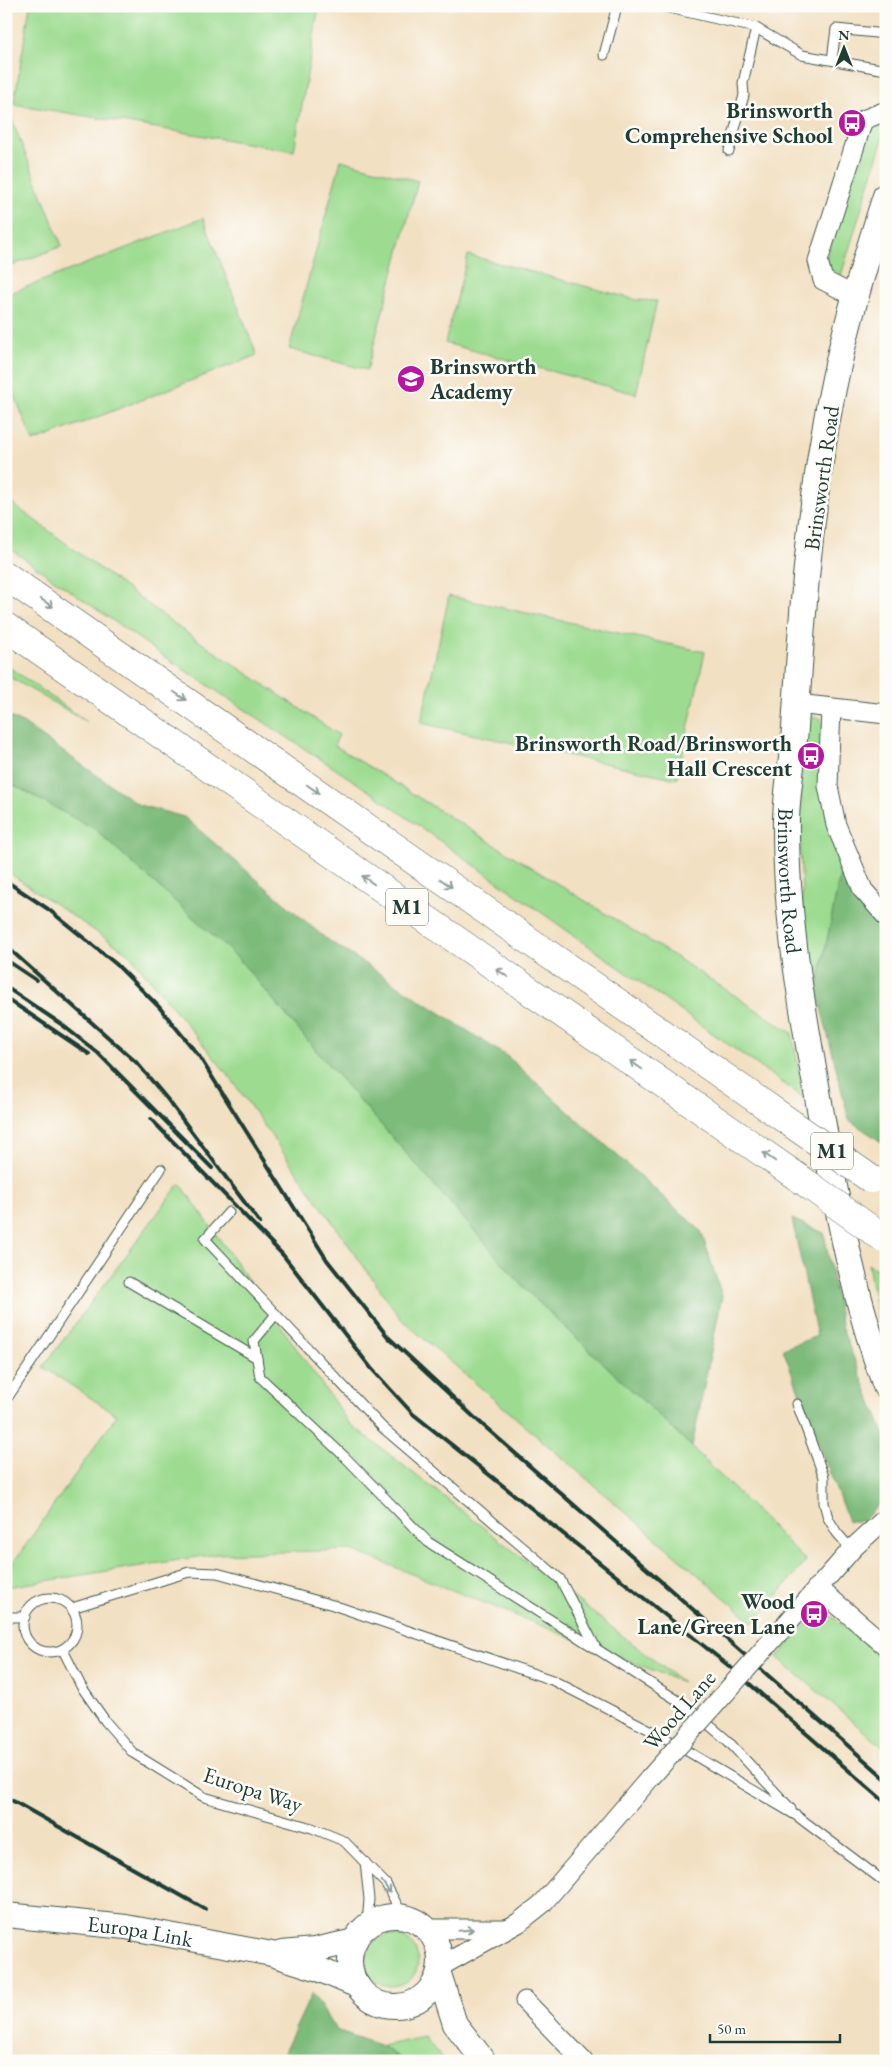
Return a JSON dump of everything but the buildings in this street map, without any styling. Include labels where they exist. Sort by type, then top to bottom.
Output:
[{"type":"highway","name":"M1","points":[[6,576],[879,1184]]},
{"type":"highway","name":"M1","points":[[6,627],[884,1239]]},
{"type":"main road","name":"Brinsworth Road","points":[[886,196],[854,296],[825,432],[804,611],[786,818],[796,960],[844,1245],[863,1318],[886,1386]]},
{"type":"street","points":[[854,296],[823,280],[818,261],[863,120],[886,111]]},
{"type":"street","points":[[797,704],[886,714]]},
{"type":"street","name":"Brinsworth Road","points":[[831,708],[828,786],[836,825],[863,890],[886,916]]},
{"type":"street","name":"Wood Lane","points":[[440,1970],[505,1930],[542,1904],[818,1587],[852,1550],[886,1518]]},
{"type":"street","points":[[818,1587],[886,1646]]},
{"type":"street","name":"Europa Link","points":[[6,1915],[126,1927],[272,1954],[316,1968],[358,1986]]},
{"type":"street","points":[[440,1970],[428,1993],[409,2004],[393,2006],[377,2002],[368,1997],[358,1986],[350,1965],[361,1933],[385,1916],[403,1916],[416,1920],[428,1929],[438,1946],[440,1970],[455,2024],[484,2061]]},
{"type":"street","points":[[428,1929],[505,1930]]},
{"type":"street","name":"Europa Link","points":[[272,1954],[314,1950],[361,1933]]},
{"type":"street","points":[[525,2001],[583,2061]]},
{"type":"street","points":[[409,2004],[455,2024]]},
{"type":"lane","points":[[604,55],[617,6]]},
{"type":"lane","points":[[660,6],[756,28],[802,55],[886,70]]},
{"type":"lane","points":[[729,151],[744,95],[743,83],[756,28]]},
{"type":"lane","points":[[832,60],[836,29],[886,34]]},
{"type":"lane","points":[[6,1400],[161,1169]]},
{"type":"lane","points":[[229,1212],[205,1240],[383,1428],[560,1579],[596,1648]]},
{"type":"lane","points":[[129,1282],[257,1358]]},
{"type":"lane","points":[[276,1314],[254,1341],[260,1377],[352,1464],[428,1542],[688,1707],[728,1741],[797,1816]]},
{"type":"lane","points":[[797,1404],[824,1477],[824,1503],[828,1518],[837,1534],[852,1550]]},
{"type":"lane","points":[[72,1608],[189,1572],[217,1573],[332,1605],[552,1680],[660,1735],[797,1816],[886,1883]]},
{"type":"lane","points":[[47,1598],[56,1599],[72,1608],[76,1616],[78,1630],[74,1639],[63,1650],[49,1652],[35,1648],[27,1640],[24,1631],[24,1617],[29,1608],[38,1601],[47,1598]]},
{"type":"lane","points":[[6,1617],[24,1617]]},
{"type":"lane","name":"Europa Way","points":[[63,1650],[81,1686],[106,1722],[133,1753],[204,1798],[312,1828],[344,1841],[386,1884],[403,1916]]},
{"type":"lane","points":[[361,1933],[369,1900],[365,1862]]},
{"type":"green space","points":[[30,6],[319,6],[294,151],[14,104]]},
{"type":"green space","points":[[6,105],[62,246],[6,268]]},
{"type":"green space","points":[[875,121],[886,121],[886,128],[840,279],[830,273],[826,260],[866,130]]},
{"type":"green space","points":[[341,160],[418,181],[367,370],[289,349]]},
{"type":"green space","points":[[203,218],[257,355],[33,442],[6,373],[6,295]]},
{"type":"green space","points":[[468,255],[637,300],[657,301],[636,394],[445,343]]},
{"type":"green space","points":[[6,499],[184,631],[339,735],[334,745],[682,961],[792,1033],[804,1098],[375,795],[165,657],[6,546]]},
{"type":"green space","points":[[449,596],[705,652],[677,779],[421,723]]},
{"type":"green space","points":[[6,665],[87,722],[6,675]]},
{"type":"green space","points":[[6,715],[24,724],[139,805],[184,817],[325,938],[508,1057],[701,1231],[722,1296],[692,1447],[528,1292],[319,1054],[238,958],[96,830],[6,781]]},
{"type":"green space","points":[[811,717],[820,718],[823,724],[828,828],[841,870],[817,991],[804,935],[800,851],[802,770],[806,722]]},
{"type":"green space","points":[[6,781],[96,830],[238,958],[319,1054],[528,1292],[692,1447],[806,1561],[754,1623],[401,1319],[229,1076],[129,954],[6,871]]},
{"type":"green space","points":[[841,870],[873,917],[886,929],[886,1145],[849,1120],[817,991]]},
{"type":"green space","points":[[180,1183],[349,1423],[682,1682],[352,1550],[217,1554],[6,1587],[6,1573],[117,1415],[43,1367]]},
{"type":"green space","points":[[792,1219],[824,1233],[842,1329],[886,1438],[886,1497],[863,1521],[848,1521],[783,1349],[817,1336]]},
{"type":"green space","points":[[868,1264],[886,1275],[886,1343],[878,1320]]},
{"type":"green space","points":[[826,1611],[886,1662],[886,1750],[777,1657],[817,1613]]},
{"type":"green space","points":[[387,1935],[397,1935],[411,1942],[418,1956],[418,1966],[411,1980],[397,1987],[387,1987],[377,1983],[370,1976],[366,1966],[366,1956],[370,1946],[377,1939]]},
{"type":"green space","points":[[312,1993],[336,2030],[382,2046],[404,2061],[280,2061]]},
{"type":"green space","points":[[424,2037],[444,2061],[404,2061],[382,2046]]},
{"type":"railway","points":[[6,881],[48,909],[116,964],[159,1007],[199,1056],[327,1260],[388,1337],[475,1418],[886,1779]]},
{"type":"railway","points":[[6,946],[137,1063],[168,1100],[260,1223]]},
{"type":"railway","points":[[6,960],[36,980]]},
{"type":"railway","points":[[6,987],[61,1024],[98,1053],[212,1168]]},
{"type":"railway","points":[[6,998],[89,1054]]},
{"type":"railway","points":[[151,1119],[283,1255],[371,1368],[413,1414],[729,1666],[886,1803]]},
{"type":"railway","points":[[6,1797],[205,1909]]},
{"type":"place","name":"Brinsworth Comprehensive School","points":[[852,123]]},
{"type":"place","name":"Brinsworth Academy","points":[[411,379]]},
{"type":"place","name":"Brinsworth Road/Brinsworth Hall Crescent","points":[[811,756]]},
{"type":"place","name":"Wood Lane/Green Lane","points":[[814,1614]]}]
